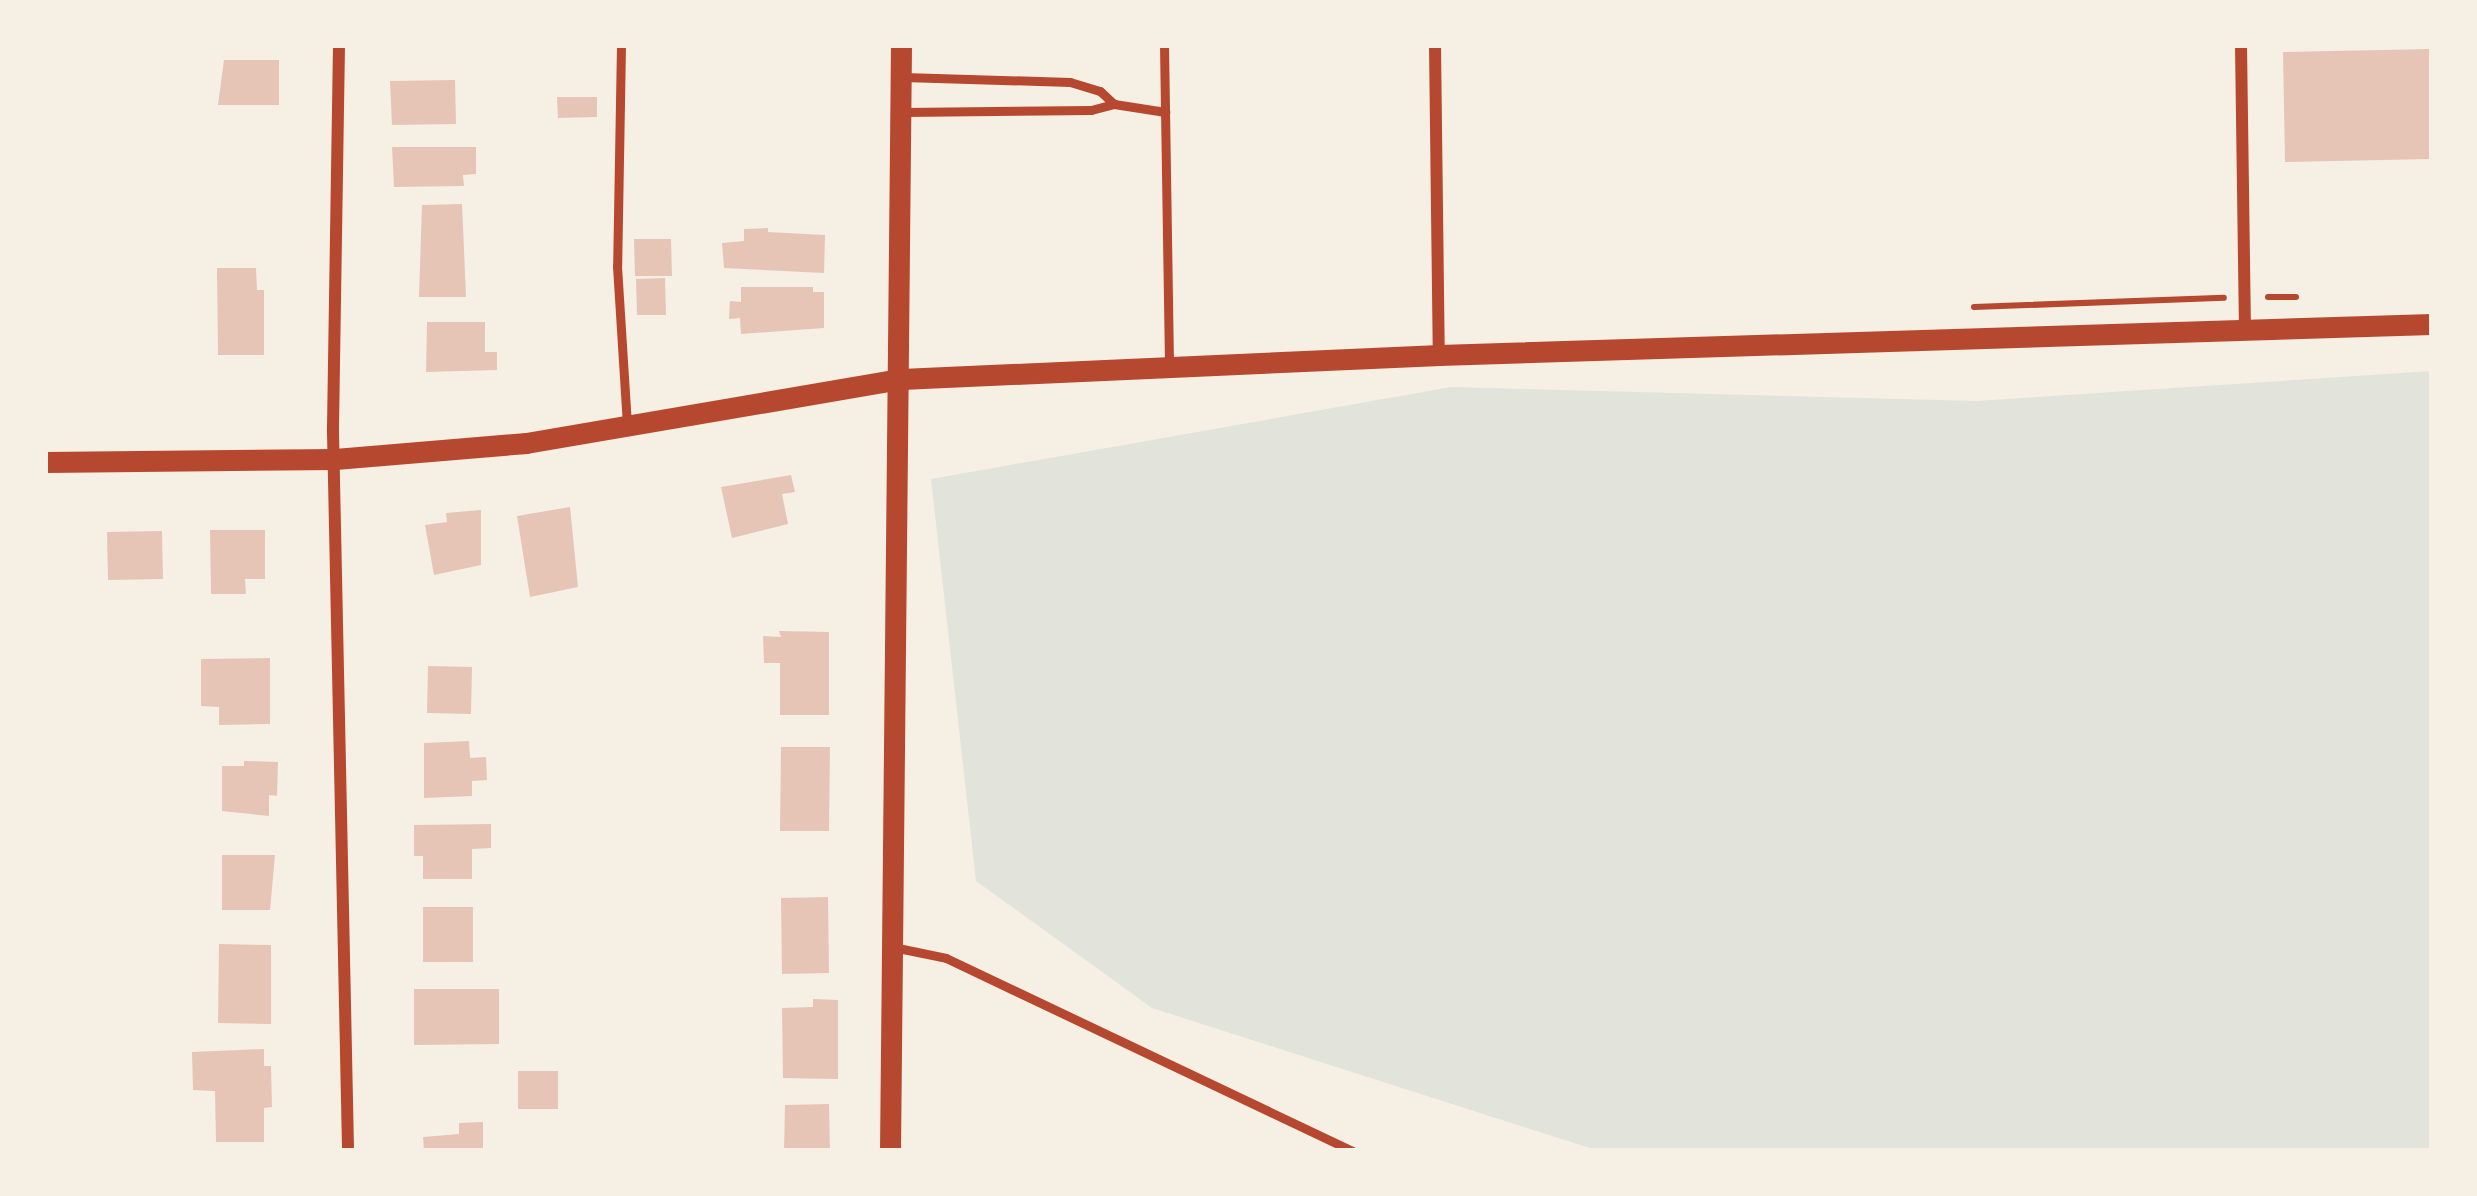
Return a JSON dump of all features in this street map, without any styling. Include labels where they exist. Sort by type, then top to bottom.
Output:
[{"type":"street","points":[[339,45],[335,459],[348,1151]]},
{"type":"street","points":[[890,1151],[902,379],[901,45]]},
{"type":"street","points":[[1435,45],[1439,355]]},
{"type":"street","points":[[2241,45],[2245,329]]},
{"type":"street","points":[[45,462],[335,459],[526,443],[902,379],[1439,355],[2432,324]]},
{"type":"lane","points":[[621,45],[617,266],[627,427]]},
{"type":"lane","points":[[1164,45],[1169,366]]},
{"type":"lane","points":[[901,77],[1070,82],[1100,91],[1114,104]]},
{"type":"lane","points":[[901,112],[1091,110],[1114,104],[1166,112]]},
{"type":"lane","points":[[892,946],[946,958],[1353,1151]]},
{"type":"shaded area","points":[[2432,371],[2432,1151],[1599,1151],[1152,1008],[976,881],[931,479],[1451,387],[1976,401]]},
{"type":"building","points":[[2429,49],[2431,159],[2285,162],[2283,52]]},
{"type":"building","points":[[224,60],[279,60],[279,105],[218,105]]},
{"type":"building","points":[[455,80],[456,124],[392,125],[390,81]]},
{"type":"building","points":[[557,97],[597,97],[597,117],[558,118]]},
{"type":"building","points":[[392,147],[476,147],[476,174],[463,175],[464,186],[394,187]]},
{"type":"building","points":[[462,204],[466,297],[419,297],[422,205]]},
{"type":"building","points":[[768,228],[768,232],[825,235],[824,273],[724,268],[722,243],[744,241],[744,229]]},
{"type":"building","points":[[634,239],[671,239],[672,276],[635,276]]},
{"type":"building","points":[[217,268],[256,268],[257,290],[264,290],[264,355],[218,355]]},
{"type":"building","points":[[665,278],[666,315],[637,315],[636,279]]},
{"type":"building","points":[[741,287],[813,287],[813,292],[824,292],[824,328],[741,334],[740,318],[729,319],[730,301],[741,302]]},
{"type":"building","points":[[427,322],[485,322],[485,352],[497,352],[497,370],[426,372]]},
{"type":"building","points":[[791,475],[795,492],[782,494],[788,524],[732,538],[721,487]]},
{"type":"building","points":[[570,507],[578,587],[530,597],[517,516]]},
{"type":"building","points":[[481,510],[481,565],[434,575],[425,525],[447,522],[446,513]]},
{"type":"building","points":[[210,530],[265,530],[265,579],[245,579],[246,594],[211,594]]},
{"type":"building","points":[[162,531],[163,579],[108,580],[107,532]]},
{"type":"building","points":[[779,631],[829,632],[829,715],[780,715],[780,663],[764,663],[763,636],[781,637]]},
{"type":"building","points":[[270,658],[270,724],[219,725],[219,707],[201,706],[201,659]]},
{"type":"building","points":[[428,666],[472,667],[471,714],[427,713]]},
{"type":"building","points":[[469,741],[470,758],[486,757],[487,780],[472,781],[472,796],[424,798],[424,743]]},
{"type":"building","points":[[781,747],[830,747],[829,831],[780,831]]},
{"type":"building","points":[[244,761],[278,762],[277,796],[269,795],[269,816],[222,811],[222,766],[244,766]]},
{"type":"building","points":[[491,824],[491,848],[472,849],[472,879],[423,879],[423,856],[414,856],[414,825]]},
{"type":"building","points":[[222,855],[275,855],[270,910],[222,910]]},
{"type":"building","points":[[828,897],[829,973],[782,974],[781,898]]},
{"type":"building","points":[[423,907],[473,907],[473,962],[423,962]]},
{"type":"building","points":[[219,944],[271,945],[271,1024],[218,1023]]},
{"type":"building","points":[[414,989],[499,989],[499,1044],[414,1045]]},
{"type":"building","points":[[813,999],[838,1000],[838,1079],[783,1078],[782,1008],[813,1007]]},
{"type":"building","points":[[264,1049],[264,1066],[271,1066],[272,1107],[264,1108],[264,1142],[216,1142],[215,1091],[193,1090],[192,1052]]},
{"type":"building","points":[[518,1071],[558,1071],[558,1109],[518,1109]]},
{"type":"building","points":[[829,1104],[830,1151],[784,1151],[785,1105]]},
{"type":"building","points":[[483,1122],[483,1151],[424,1151],[423,1137],[459,1134],[459,1123]]}]
